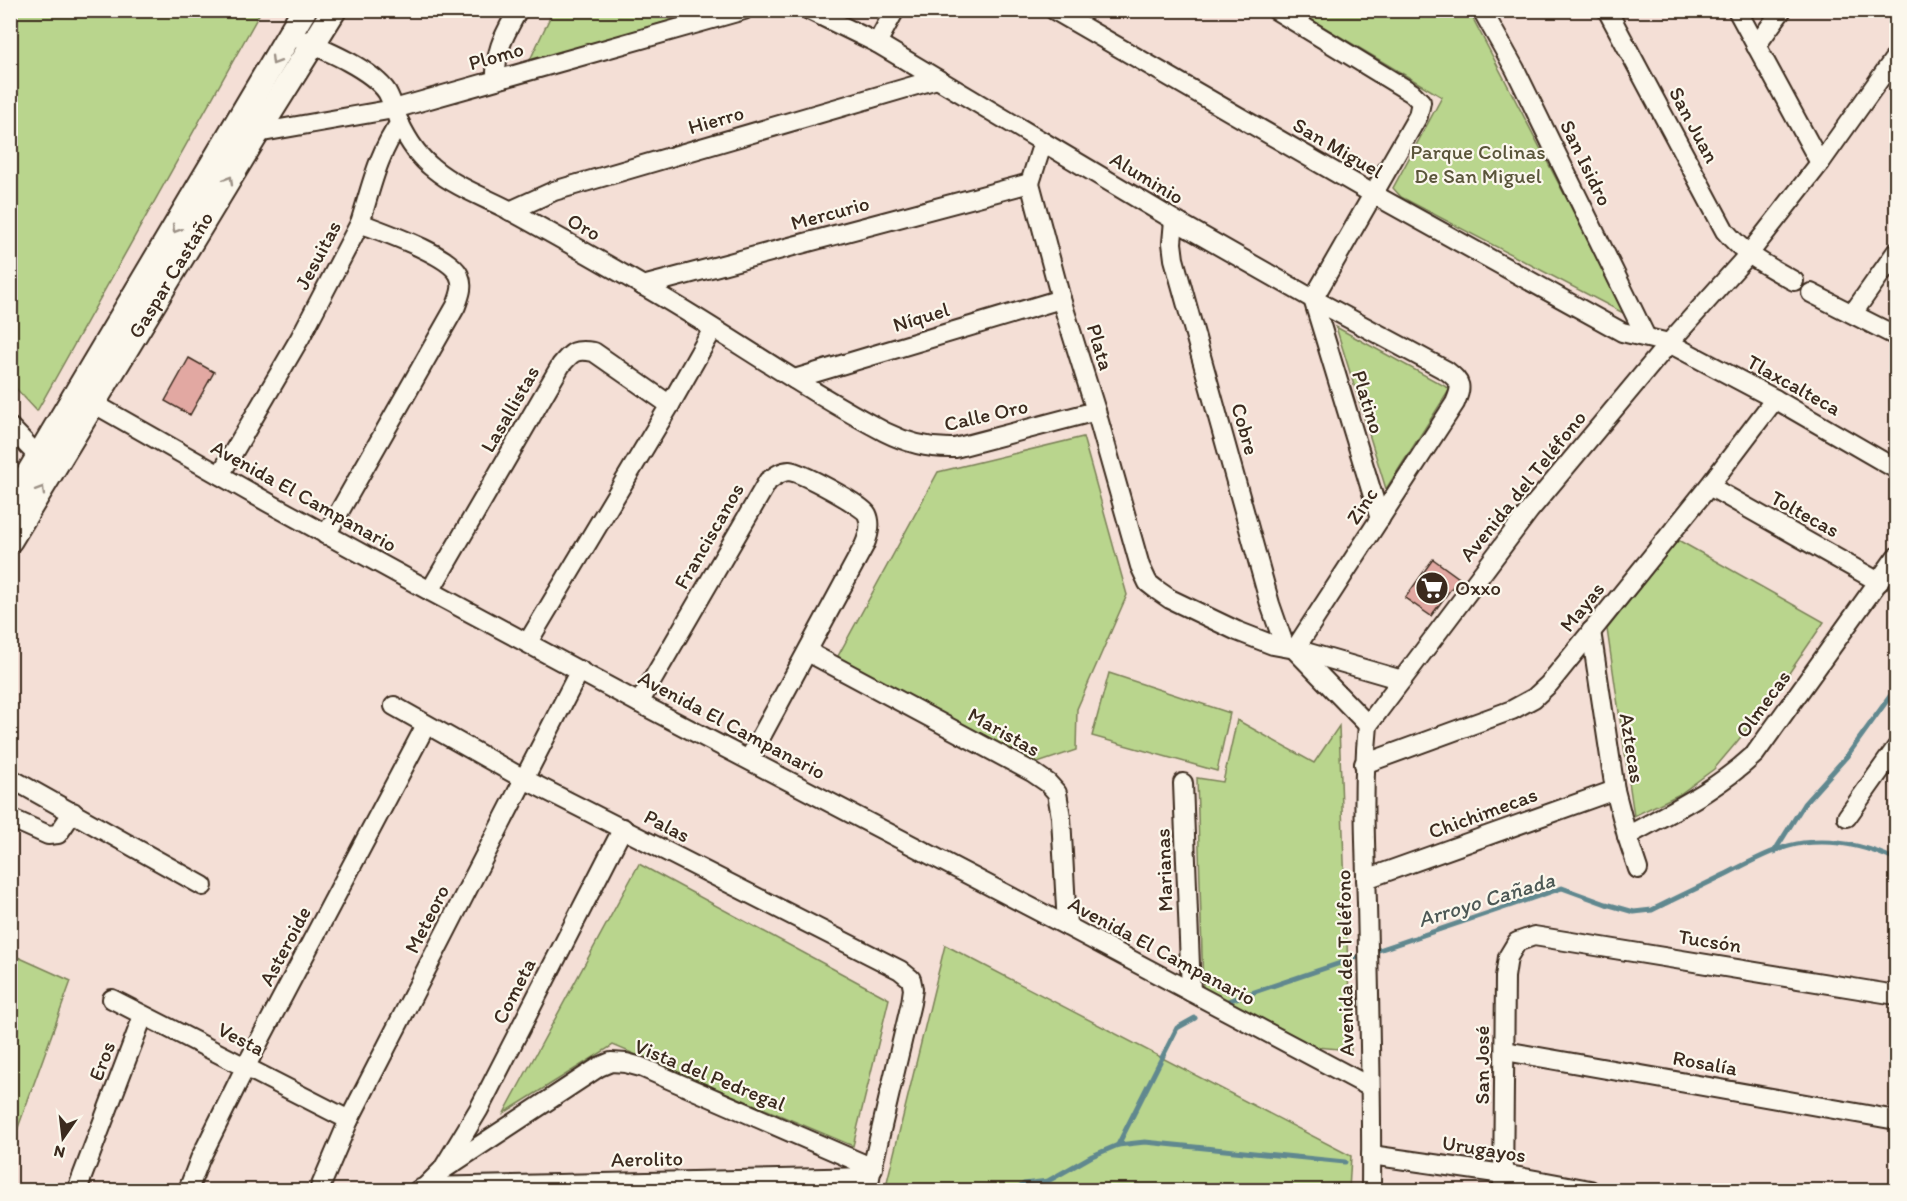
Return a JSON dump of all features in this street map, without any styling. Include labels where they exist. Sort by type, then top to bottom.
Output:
[{"type":"main road","name":"Gaspar Castaño","points":[[10,540],[85,398],[304,10]]},
{"type":"main road","name":"Gaspar Castaño","points":[[10,505],[39,457],[85,398],[314,45],[334,10]]},
{"type":"street","points":[[496,80],[500,44],[518,10]]},
{"type":"street","name":"Plomo","points":[[257,133],[397,116],[496,80],[744,10]]},
{"type":"street","name":"Aluminio","points":[[810,10],[877,43],[1174,220],[1313,299],[1447,371],[1460,384]]},
{"type":"street","points":[[877,43],[895,10]]},
{"type":"street","name":"San Miguel","points":[[1054,10],[1373,194],[1622,332],[1669,343]]},
{"type":"street","points":[[1276,10],[1412,93],[1421,102],[1418,117],[1313,299]]},
{"type":"street","name":"San Isidro","points":[[1482,10],[1515,69],[1646,337]]},
{"type":"street","name":"San Juan","points":[[1607,10],[1725,231],[1748,255],[1794,281]]},
{"type":"street","points":[[1737,10],[1820,163]]},
{"type":"street","points":[[1756,46],[1782,10]]},
{"type":"street","name":"Oro","points":[[290,35],[369,74],[388,94],[397,116],[421,158],[436,171],[643,286],[886,433]]},
{"type":"street","name":"Avenida del Teléfono","points":[[1371,1191],[1364,764],[1368,725],[1529,511],[1669,343],[1748,255],[1820,163],[1896,56]]},
{"type":"street","name":"Hierro","points":[[510,211],[554,191],[937,79]]},
{"type":"street","points":[[360,223],[374,175],[397,116]]},
{"type":"street","points":[[1030,183],[1042,142]]},
{"type":"street","name":"Mercurio","points":[[643,286],[1030,183]]},
{"type":"street","name":"Plata","points":[[1030,183],[1061,299],[1140,566]]},
{"type":"street","name":"Cobre","points":[[1174,220],[1172,243],[1174,259],[1270,604],[1290,648],[1368,725]]},
{"type":"street","name":"Jesuitas","points":[[220,475],[300,338],[360,223],[434,254],[458,272],[462,285],[456,306],[326,535]]},
{"type":"street","points":[[1853,313],[1896,252]]},
{"type":"street","points":[[1811,293],[1896,336]]},
{"type":"street","name":"Níquel","points":[[794,379],[1061,299]]},
{"type":"street","name":"Platino","points":[[1313,299],[1380,519]]},
{"type":"street","points":[[528,642],[713,329]]},
{"type":"street","name":"Tlaxcalteca","points":[[1669,343],[1774,399],[1896,469]]},
{"type":"street","name":"Lasallistas","points":[[430,591],[571,352],[580,350],[594,352],[670,405]]},
{"type":"street","name":"Zinc","points":[[1290,648],[1380,519],[1455,403],[1460,384]]},
{"type":"street","name":"Avenida El Campanario","points":[[85,398],[326,535],[430,591],[1370,1087]]},
{"type":"street","name":"Mayas","points":[[1364,764],[1512,710],[1534,698],[1549,684],[1709,486],[1774,399]]},
{"type":"street","name":"Calle Oro","points":[[886,433],[936,449],[955,448],[1096,411]]},
{"type":"street","points":[[10,427],[39,457]]},
{"type":"street","name":"Franciscanos","points":[[639,702],[768,481],[780,473],[789,471],[804,475],[866,512],[870,522],[868,535],[808,652],[749,759]]},
{"type":"street","name":"Toltecas","points":[[1709,486],[1879,582]]},
{"type":"street","name":"Olmecas","points":[[1627,836],[1700,796],[1732,775],[1755,754],[1896,557]]},
{"type":"street","name":"Cobre","points":[[1140,566],[1148,583],[1170,599],[1237,631],[1273,645],[1402,680]]},
{"type":"street","name":"Aztecas","points":[[1591,632],[1615,790],[1638,869]]},
{"type":"street","name":"Maristas","points":[[808,652],[1032,772],[1048,783],[1056,793],[1061,817],[1067,926]]},
{"type":"street","name":"Meteoro","points":[[319,1191],[349,1120],[580,670]]},
{"type":"street","name":"Palas","points":[[394,706],[524,779],[900,970],[910,979],[913,989],[908,1024],[870,1178]]},
{"type":"street","name":"Asteroide","points":[[188,1191],[200,1159],[246,1066],[426,725]]},
{"type":"street","points":[[1846,817],[1896,748]]},
{"type":"street","points":[[10,778],[203,886]]},
{"type":"street","name":"Marianas","points":[[1183,783],[1191,992]]},
{"type":"street","name":"Chichimecas","points":[[1366,879],[1615,790]]},
{"type":"street","points":[[10,818],[48,835],[58,834],[73,812]]},
{"type":"street","name":"Cometa","points":[[441,1172],[479,1109],[623,828]]},
{"type":"street","name":"Tucsón","points":[[1517,942],[1534,936],[1896,995]]},
{"type":"street","name":"San José","points":[[1503,1182],[1505,976],[1508,957],[1517,942]]},
{"type":"street","name":"Vesta","points":[[112,999],[349,1120]]},
{"type":"street","name":"Eros","points":[[77,1191],[143,1016]]},
{"type":"street","name":"Rosalía","points":[[1505,1051],[1896,1120]]},
{"type":"street","name":"Vista del Pedregal","points":[[421,1189],[441,1172],[585,1075],[611,1062],[641,1067],[870,1178]]},
{"type":"street","name":"Urugayos","points":[[1371,1155],[1503,1182],[1590,1191]]},
{"type":"street","name":"Aerolito","points":[[421,1189],[870,1178]]},
{"type":"green space","points":[[11,10],[261,11],[37,411],[11,383]]},
{"type":"green space","points":[[553,11],[702,11],[529,62]]},
{"type":"green space","name":"Parque Colinas De San Miguel","points":[[1297,11],[1469,11],[1627,315],[1401,197],[1393,188],[1442,97]]},
{"type":"green space","points":[[1336,327],[1450,389],[1386,489]]},
{"type":"green space","points":[[1083,437],[1127,595],[1077,709],[1076,750],[1032,765],[837,658],[938,472]]},
{"type":"green space","points":[[1678,540],[1824,622],[1774,695],[1714,769],[1680,794],[1634,816],[1607,629]]},
{"type":"green space","points":[[1109,673],[1230,713],[1217,771],[1092,736]]},
{"type":"green space","points":[[1237,720],[1314,763],[1339,726],[1351,1050],[1304,1046],[1203,990],[1197,778],[1223,782]]},
{"type":"green space","points":[[639,864],[889,999],[853,1146],[613,1045],[504,1113]]},
{"type":"green space","points":[[945,945],[1351,1156],[1349,1190],[885,1190]]},
{"type":"green space","points":[[11,954],[71,981],[11,1147]]},
{"type":"building","points":[[189,358],[214,372],[190,415],[165,401]]},
{"type":"building","name":"Oxxo","points":[[1433,559],[1459,578],[1431,616],[1405,598]]},
{"type":"waterway","points":[[1774,852],[1804,804],[1847,756],[1896,688]]},
{"type":"waterway","name":"Arroyo Cañada","points":[[1373,952],[1562,888],[1634,912],[1652,910],[1766,855],[1803,843],[1827,842],[1851,845],[1896,860]]},
{"type":"waterway","name":"Arroyo Cañada","points":[[1222,1003],[1364,955]]},
{"type":"waterway","name":"Arroyo Cañada","points":[[1118,1145],[1177,1028],[1195,1018]]},
{"type":"waterway","name":"Arroyo Cañada","points":[[1017,1190],[1024,1184],[1048,1181],[1092,1156],[1118,1145],[1145,1142],[1345,1162]]},
{"type":"place","name":"Oxxo","points":[[1432,588]]}]
